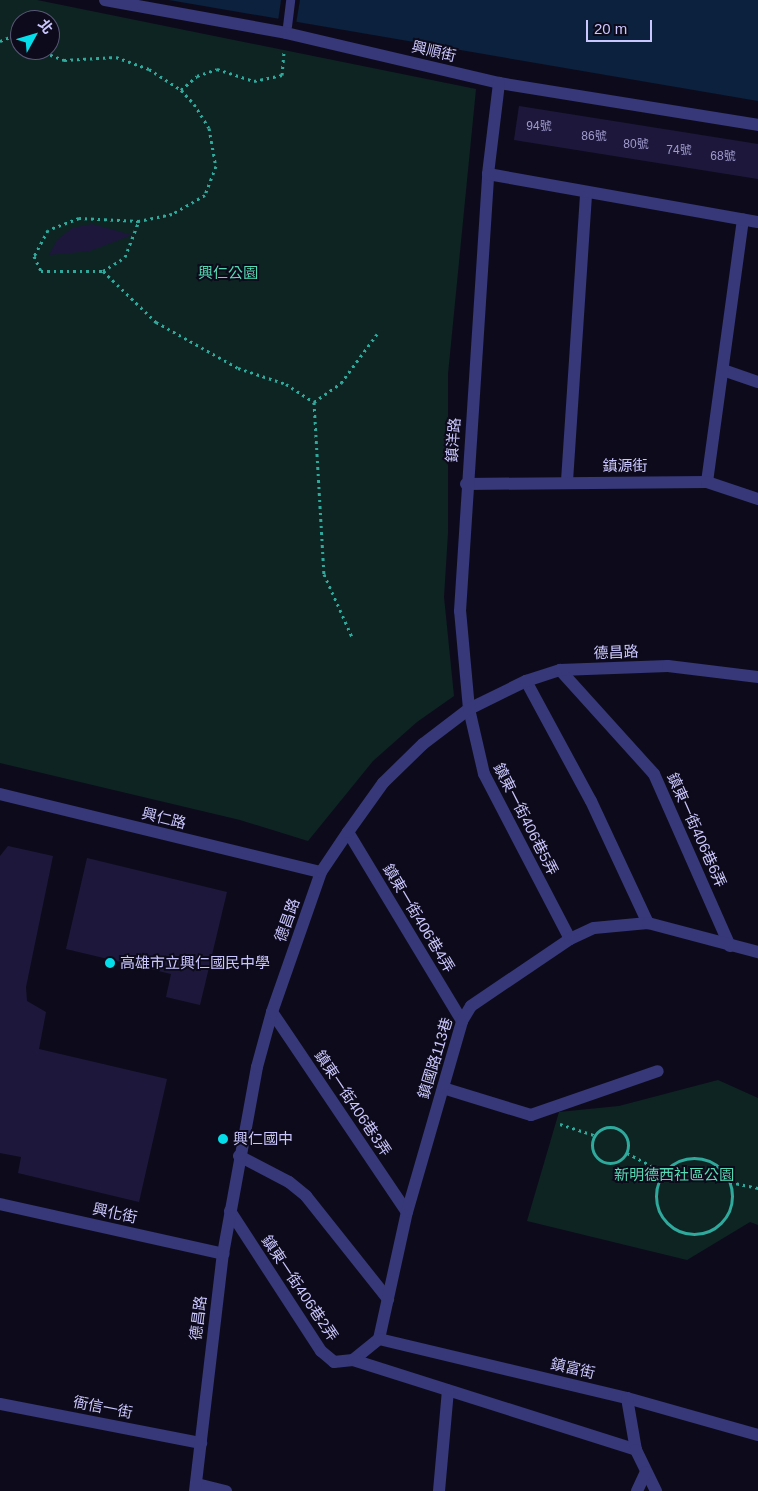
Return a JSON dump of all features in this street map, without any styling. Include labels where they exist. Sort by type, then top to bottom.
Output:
[{"type":"street","name":"興順街","points":[[105,0],[287,29],[499,82],[758,125]]},
{"type":"street","name":"鎮洋路","points":[[469,709],[460,611],[466,484],[488,174],[499,82]]},
{"type":"street","points":[[488,174],[586,193],[758,222]]},
{"type":"street","points":[[567,482],[586,193]]},
{"type":"street","points":[[707,482],[743,219]]},
{"type":"street","points":[[722,370],[758,382]]},
{"type":"street","name":"鎮源街","points":[[466,484],[707,482],[758,499]]},
{"type":"street","name":"德昌路","points":[[196,1488],[222,1254],[257,1067],[272,1012],[321,872],[348,832],[383,783],[422,744],[469,709],[526,681],[560,670],[668,666],[758,677]]},
{"type":"street","name":"鎮東一街406巷6弄","points":[[560,670],[654,774],[730,946]]},
{"type":"street","points":[[526,681],[591,801],[648,923]]},
{"type":"street","name":"鎮東一街406巷5弄","points":[[469,709],[484,774],[570,939]]},
{"type":"street","name":"興仁路","points":[[0,794],[321,872]]},
{"type":"street","name":"鎮東一街406巷4弄","points":[[348,832],[462,1021]]},
{"type":"street","name":"鎮國路113巷","points":[[379,1339],[407,1212],[462,1021],[479,997],[570,939],[594,928],[648,923],[758,952]]},
{"type":"street","name":"鎮東一街406巷3弄","points":[[272,1012],[407,1212]]},
{"type":"street","points":[[443,1088],[531,1115],[658,1071]]},
{"type":"street","points":[[239,1156],[289,1182],[306,1196],[388,1299]]},
{"type":"street","name":"興化街","points":[[0,1204],[222,1254]]},
{"type":"street","name":"鎮東一街406巷2弄","points":[[230,1211],[321,1351],[334,1362],[352,1360],[636,1450]]},
{"type":"street","points":[[352,1360],[379,1339]]},
{"type":"street","name":"鎮富街","points":[[379,1339],[627,1398],[758,1435]]},
{"type":"street","points":[[439,1491],[448,1390]]},
{"type":"street","points":[[627,1398],[636,1450],[656,1491]]},
{"type":"street","name":"衙信一街","points":[[0,1404],[201,1443]]},
{"type":"street","points":[[637,1491],[646,1472]]},
{"type":"street","points":[[196,1488],[226,1491]]},
{"type":"lane","points":[[287,29],[290,0]]},
{"type":"path","points":[[181,90],[197,76],[217,69],[254,80],[282,75],[287,29]]},
{"type":"path","points":[[60,58],[64,60],[116,57],[149,69],[181,90],[209,128],[216,166],[204,195],[172,214],[138,220],[78,218],[48,230],[34,256],[41,271],[103,271],[124,256],[138,220]]},
{"type":"path","points":[[103,271],[156,322],[238,368],[286,384],[314,402]]},
{"type":"path","points":[[314,402],[341,383],[377,334]]},
{"type":"path","points":[[314,402],[324,574],[352,637]]},
{"type":"path","points":[[531,1115],[594,1135]]},
{"type":"path","points":[[601,1129],[618,1129],[629,1143],[627,1153],[616,1163],[600,1162],[593,1154],[591,1143],[594,1135],[601,1129]]},
{"type":"path","points":[[627,1153],[663,1172]]},
{"type":"path","points":[[700,1158],[713,1162],[730,1182],[733,1195],[725,1220],[702,1234],[689,1235],[671,1227],[658,1211],[656,1191],[663,1172],[680,1160],[700,1158]]},
{"type":"path","points":[[730,1182],[758,1188]]},
{"type":"green space","name":"興仁公園","points":[[0,0],[37,0],[476,89],[448,374],[448,533],[444,597],[454,696],[417,722],[373,761],[308,841],[240,820],[0,763]]},
{"type":"green space","name":"新明德西社區公園","points":[[718,1080],[758,1098],[758,1225],[750,1222],[687,1260],[527,1221],[559,1112],[619,1106]]},
{"type":"water","points":[[169,0],[758,0],[758,101]]},
{"type":"pier","points":[[281,0],[300,0],[296,24],[278,21]]},
{"type":"building","points":[[519,106],[758,144],[758,179],[514,140]]},
{"type":"building","points":[[92,224],[132,235],[90,251],[49,255],[57,240],[72,228]]},
{"type":"building","points":[[8,846],[53,856],[26,987],[27,1001],[46,1012],[39,1049],[167,1079],[139,1202],[18,1173],[21,1157],[0,1153],[0,856]]},
{"type":"building","points":[[87,858],[227,892],[200,1005],[166,997],[171,974],[66,949]]},
{"type":"place","name":"高雄市立興仁國民中學","points":[[110,963]]},
{"type":"place","name":"興仁國中","points":[[223,1139]]}]
